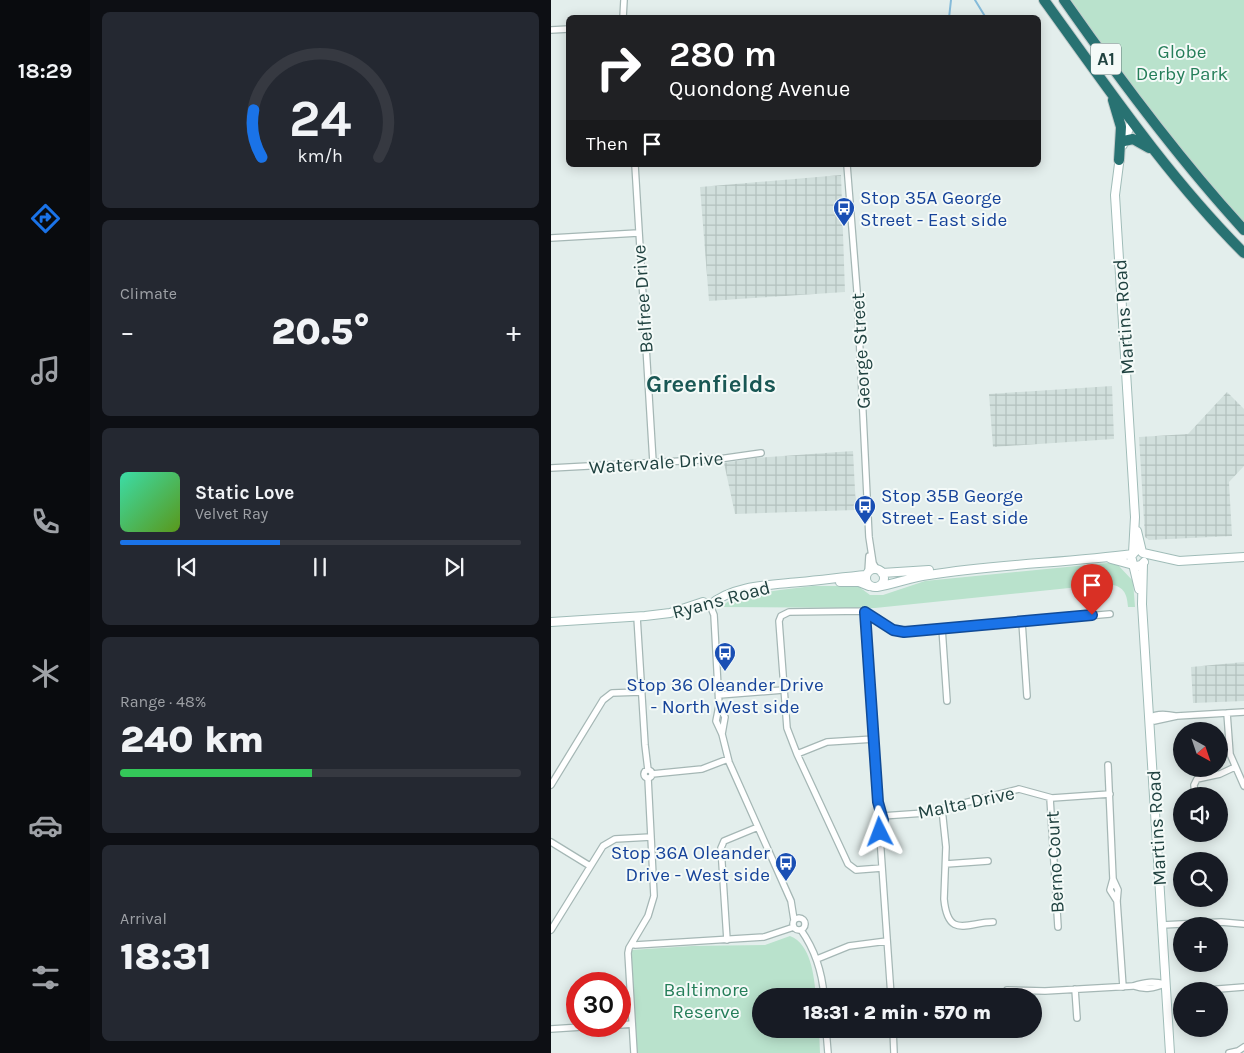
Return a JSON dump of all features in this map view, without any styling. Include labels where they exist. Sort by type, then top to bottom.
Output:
[{"type":"highway","name":"A1","points":[[1044,0],[1156,153],[1195,201],[1244,253]]},
{"type":"highway","points":[[1057,0],[1132,105],[1132,120]]},
{"type":"highway","name":"A1","points":[[1064,0],[1137,103],[1244,230]]},
{"type":"highway","points":[[1110,92],[1121,127],[1119,160]]},
{"type":"highway","points":[[1124,141],[1133,138],[1156,153]]},
{"type":"highway","points":[[1187,164],[1199,174],[1244,222]]},
{"type":"street","points":[[623,15],[624,0]]},
{"type":"street","points":[[551,30],[566,29]]},
{"type":"street","name":"Martins Road","points":[[1132,120],[1119,160],[1115,195],[1138,553]]},
{"type":"street","name":"Belfree Drive","points":[[635,167],[653,462]]},
{"type":"street","name":"George Street","points":[[847,167],[857,291],[869,537],[873,563],[879,571]]},
{"type":"street","points":[[551,238],[638,233]]},
{"type":"street","name":"Watervale Drive","points":[[551,468],[719,459],[761,453]]},
{"type":"street","name":"George Street","points":[[867,573],[869,537]]},
{"type":"street","points":[[1138,553],[1145,559],[1143,564],[1139,566],[1133,564],[1131,559],[1138,553]]},
{"type":"street","name":"Ryans Road","points":[[551,622],[670,613],[703,602],[710,605],[724,595],[772,585],[879,571],[959,570],[1105,558],[1138,553],[1179,561],[1244,558]]},
{"type":"street","name":"Ryans Road","points":[[1105,558],[1133,564]]},
{"type":"street","name":"Ryans Road","points":[[1143,564],[1169,560]]},
{"type":"street","name":"Martins Road","points":[[1133,564],[1142,604]]},
{"type":"street","name":"Martins Road","points":[[1143,564],[1142,604],[1170,1053]]},
{"type":"street","name":"Ryans Road","points":[[800,582],[859,582],[873,586],[959,570]]},
{"type":"street","points":[[867,573],[866,580],[873,586],[883,581],[879,571]]},
{"type":"street","points":[[710,605],[714,615],[719,695],[716,721],[722,734],[728,759],[794,909],[797,929],[801,930],[809,941],[817,959],[823,988]]},
{"type":"street","points":[[882,868],[856,870],[848,864],[797,754],[787,728],[783,690],[779,621],[783,614],[789,612],[865,612],[888,627],[898,631],[1110,614]]},
{"type":"street","points":[[865,612],[878,802],[882,816],[880,837],[890,988]]},
{"type":"street","points":[[634,1053],[628,953],[648,916],[654,896],[649,774],[641,692],[637,617]]},
{"type":"street","points":[[1022,622],[1027,696]]},
{"type":"street","points":[[942,628],[947,701]]},
{"type":"street","points":[[719,695],[783,690]]},
{"type":"street","points":[[551,785],[603,700],[612,693],[641,692]]},
{"type":"street","points":[[719,706],[725,717],[722,734]]},
{"type":"street","points":[[1149,718],[1154,721],[1177,716],[1244,712]]},
{"type":"street","points":[[1227,713],[1229,750],[1244,786]]},
{"type":"street","points":[[797,754],[827,742],[874,739]]},
{"type":"street","points":[[649,774],[702,769],[728,759]]},
{"type":"street","points":[[1108,765],[1113,879],[1110,890],[1117,901],[1123,987]]},
{"type":"street","points":[[1194,787],[1197,779],[1220,774],[1235,767]]},
{"type":"street","name":"Malta Drive","points":[[882,816],[925,812],[1019,789],[1050,798],[1110,794]]},
{"type":"street","name":"Berno Court","points":[[1050,798],[1057,927]]},
{"type":"street","points":[[943,808],[947,864],[945,908],[952,922],[961,927],[993,922]]},
{"type":"street","points":[[727,940],[721,848],[724,841],[758,828]]},
{"type":"street","points":[[551,930],[599,850],[612,840],[651,837]]},
{"type":"street","points":[[551,842],[590,866]]},
{"type":"street","points":[[947,864],[987,861]]},
{"type":"street","points":[[632,944],[764,937],[796,922],[805,922],[805,926],[801,930]]},
{"type":"street","points":[[1162,925],[1221,922],[1244,924]]},
{"type":"street","points":[[817,959],[849,946],[887,941]]},
{"type":"street","points":[[1042,991],[1133,986],[1143,989],[1165,984]]},
{"type":"street","points":[[1228,988],[1244,987]]},
{"type":"street","points":[[1075,990],[1077,1018]]},
{"type":"street","points":[[551,1029],[566,1028]]},
{"type":"street","points":[[827,1038],[828,1053]]},
{"type":"street","points":[[894,1038],[895,1053]]},
{"type":"street","points":[[1229,1053],[1238,1052],[1244,1047]]},
{"type":"shaded area","points":[[841,175],[845,292],[709,301],[700,187]]},
{"type":"shaded area","points":[[1112,386],[1114,439],[993,447],[989,394]]},
{"type":"shaded area","points":[[1227,392],[1244,409],[1244,466],[1229,482],[1232,536],[1149,540],[1145,537],[1139,437],[1188,434]]},
{"type":"shaded area","points":[[853,451],[856,510],[735,514],[724,463],[755,458]]},
{"type":"shaded area","points":[[1244,662],[1244,701],[1193,703],[1191,667]]},
{"type":"green space","name":"Globe Derby Park","points":[[1064,0],[1244,0],[1244,222],[1199,173]]},
{"type":"green space","points":[[1107,563],[1117,564],[1133,581],[1135,607],[1128,607],[1127,597],[1121,588],[1108,584],[875,608],[721,607],[730,600],[748,595],[813,586],[858,586],[870,595],[883,595],[925,581]]},
{"type":"green space","name":"Baltimore Reserve","points":[[790,936],[797,940],[807,953],[815,988],[752,988],[752,1038],[819,1038],[820,1053],[637,1053],[631,950],[692,946],[765,945]]},
{"type":"waterway","points":[[949,15],[951,0]]},
{"type":"waterway","points":[[975,0],[984,15]]},
{"type":"place","name":"Stop 35A George Street - East side","points":[[844,227]]},
{"type":"place","name":"Stop 35B George Street - East side","points":[[865,525]]},
{"type":"place","name":"Stop 36 Oleander Drive - North West side","points":[[725,672]]},
{"type":"place","name":"Stop 36A Oleander Drive - West side","points":[[786,882]]},
{"type":"district","name":"Greenfields","points":[[711,384]]},
{"type":"route","points":[[880,832],[883,820],[878,802],[865,612],[893,630],[904,632],[1092,615]]}]
